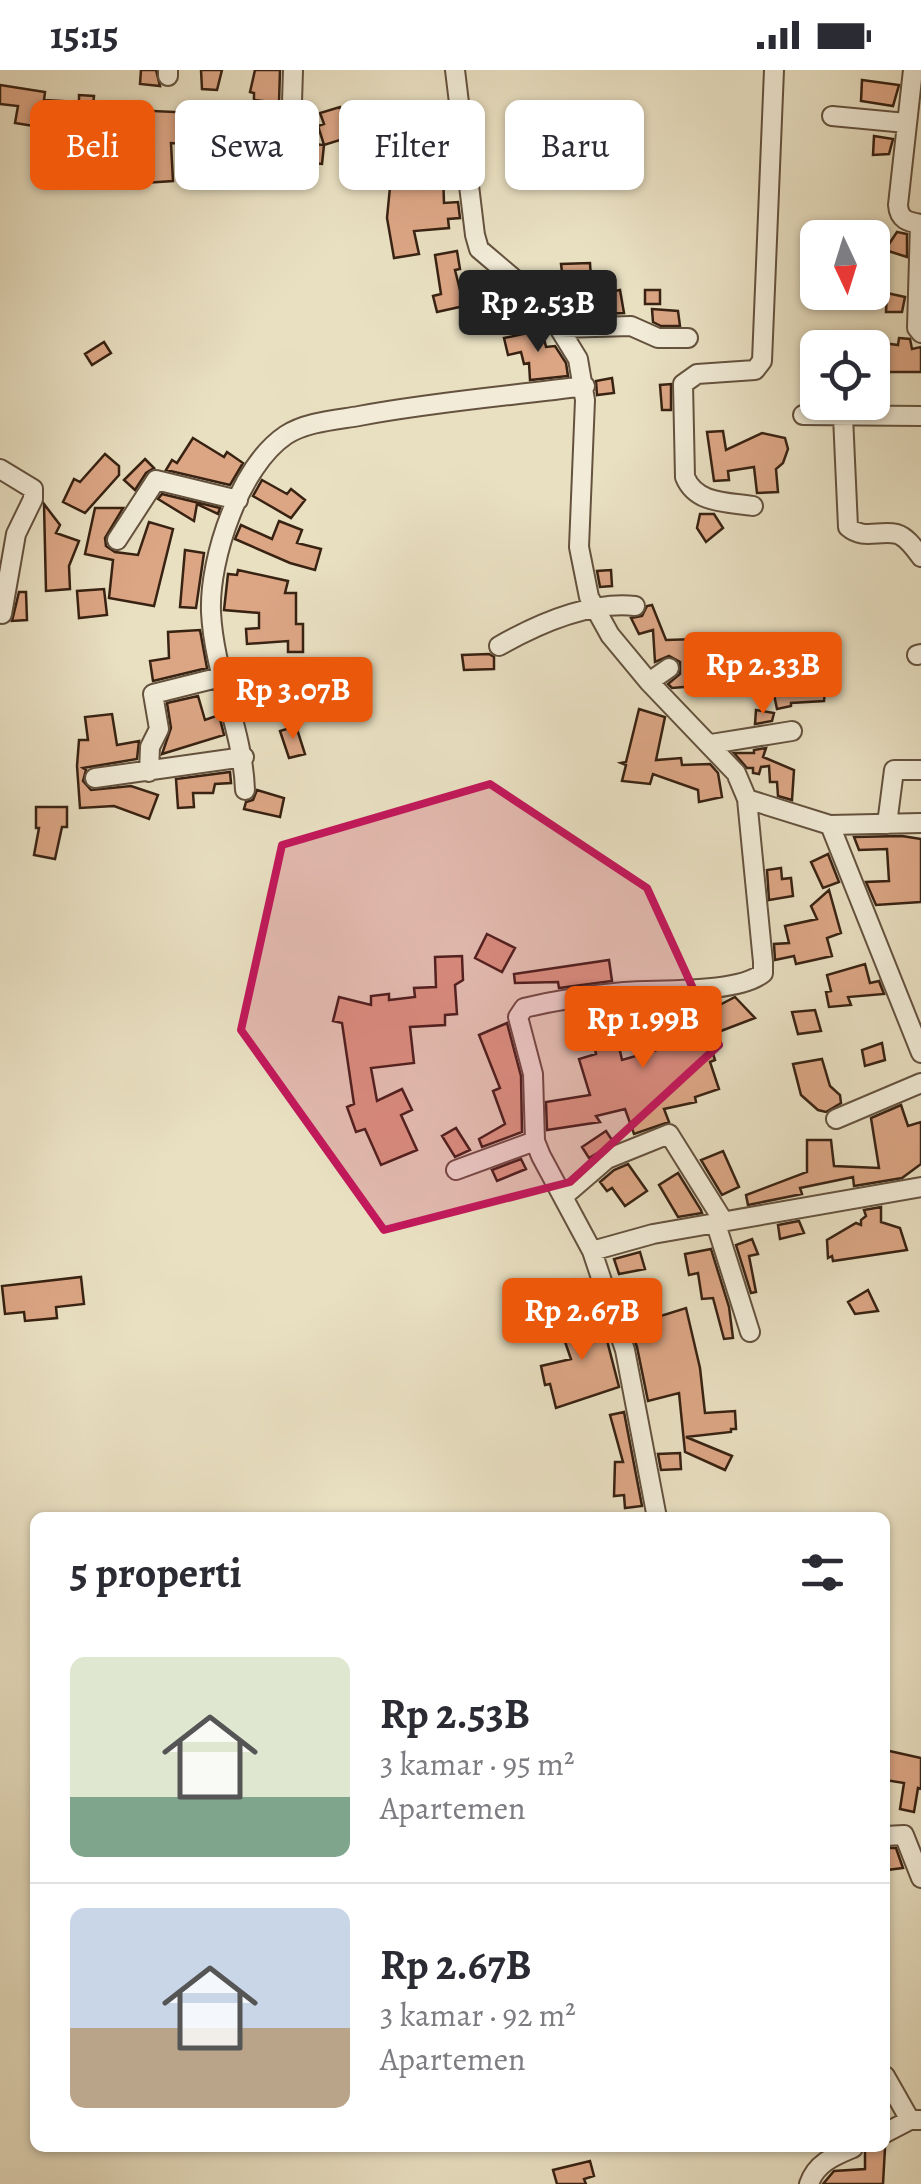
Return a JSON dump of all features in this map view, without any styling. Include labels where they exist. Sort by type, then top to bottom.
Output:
[{"type":"street","points":[[292,100],[293,70]]},
{"type":"street","points":[[455,70],[459,100]]},
{"type":"street","points":[[754,506],[704,499],[690,489],[685,477],[684,384],[696,374],[755,370],[762,361],[774,70]]},
{"type":"street","points":[[912,70],[898,214],[905,221],[920,224],[916,328],[921,333]]},
{"type":"street","points":[[832,116],[906,124]]},
{"type":"street","points":[[469,190],[479,249],[520,282],[559,328],[578,359],[585,386],[578,547],[595,608],[610,635],[649,682],[736,773],[747,799],[763,973],[759,977],[734,984],[552,1001],[524,1008],[518,1017],[533,1074],[536,1141],[592,1251],[624,1350],[656,1512]]},
{"type":"street","points":[[559,328],[632,326],[658,338],[688,338]]},
{"type":"street","points":[[245,790],[244,757],[221,676],[211,610],[212,575],[238,500],[265,452],[288,433],[320,422],[585,386]]},
{"type":"street","points":[[890,416],[921,416]]},
{"type":"street","points":[[843,420],[848,527],[858,534],[897,534],[921,557]]},
{"type":"street","points":[[0,470],[33,489],[33,499],[16,534],[2,614]]},
{"type":"street","points":[[117,540],[156,480],[238,500]]},
{"type":"street","points":[[498,646],[522,633],[595,608],[635,606]]},
{"type":"street","points":[[649,682],[669,668]]},
{"type":"street","points":[[149,772],[150,747],[159,729],[153,694],[221,676]]},
{"type":"street","points":[[711,744],[792,731]]},
{"type":"street","points":[[94,778],[244,757]]},
{"type":"street","points":[[888,824],[894,770],[921,770]]},
{"type":"street","points":[[747,799],[830,825],[921,823]]},
{"type":"street","points":[[830,825],[912,1012],[921,1054]]},
{"type":"street","points":[[836,1118],[921,1082]]},
{"type":"street","points":[[564,1196],[607,1159],[669,1134],[720,1223],[750,1332]]},
{"type":"street","points":[[456,1170],[536,1141]]},
{"type":"street","points":[[592,1251],[653,1234],[921,1186]]},
{"type":"street","points":[[890,1835],[904,1834],[921,1878]]},
{"type":"street","points":[[890,2083],[915,2120],[890,2130]]},
{"type":"street","points":[[810,2184],[813,2172],[826,2160],[844,2152]]},
{"type":"highlighted area","points":[[490,784],[647,888],[719,1045],[570,1182],[384,1230],[241,1030],[282,845]]},
{"type":"building","points":[[141,70],[156,70],[160,86],[140,84]]},
{"type":"building","points":[[201,70],[222,70],[217,90],[202,89]]},
{"type":"building","points":[[255,70],[280,70],[279,100],[254,100],[254,93],[250,92]]},
{"type":"building","points":[[862,80],[899,85],[893,106],[861,101]]},
{"type":"building","points":[[0,85],[45,92],[44,100],[30,100],[30,125],[15,123],[18,106],[0,104]]},
{"type":"building","points":[[79,95],[94,96],[94,100],[79,100]]},
{"type":"building","points":[[339,107],[339,140],[324,145],[320,113]]},
{"type":"building","points":[[155,111],[175,112],[175,143],[171,143],[173,181],[155,182]]},
{"type":"building","points":[[874,136],[893,139],[889,154],[873,155]]},
{"type":"building","points":[[319,145],[324,145],[319,164]]},
{"type":"building","points":[[390,190],[444,190],[444,203],[458,202],[460,218],[448,219],[449,228],[414,231],[419,254],[394,258],[387,218]]},
{"type":"building","points":[[897,232],[907,234],[907,257],[890,252],[890,242]]},
{"type":"building","points":[[457,251],[460,269],[455,270],[464,306],[437,312],[433,296],[441,294],[435,255]]},
{"type":"building","points":[[590,263],[592,295],[620,290],[624,313],[575,315],[575,304],[566,305],[561,264]]},
{"type":"building","points":[[645,290],[660,290],[660,304],[645,304]]},
{"type":"building","points":[[510,291],[524,307],[477,320],[476,302],[505,299],[503,293]]},
{"type":"building","points":[[890,294],[905,297],[902,312],[886,312],[890,310]]},
{"type":"building","points":[[652,309],[678,311],[680,326],[653,322]]},
{"type":"building","points":[[542,330],[546,347],[555,346],[566,363],[568,376],[530,380],[529,363],[524,364],[521,352],[508,355],[504,338]]},
{"type":"building","points":[[899,338],[910,339],[912,349],[921,347],[921,372],[890,372],[890,344],[898,345]]},
{"type":"building","points":[[104,342],[111,353],[92,365],[85,354]]},
{"type":"building","points":[[612,378],[614,393],[597,395],[596,381]]},
{"type":"building","points":[[671,384],[671,410],[662,410],[660,385]]},
{"type":"building","points":[[723,431],[726,450],[762,433],[785,438],[788,449],[776,469],[778,492],[757,493],[754,467],[728,471],[729,480],[714,481],[707,432]]},
{"type":"building","points":[[193,438],[224,457],[227,452],[243,463],[230,485],[166,470],[172,460],[177,463]]},
{"type":"building","points":[[105,454],[119,466],[119,475],[85,513],[63,502],[74,479],[80,482]]},
{"type":"building","points":[[145,459],[154,468],[135,490],[124,480]]},
{"type":"building","points":[[262,480],[287,494],[291,489],[305,500],[291,518],[253,496]]},
{"type":"building","points":[[162,494],[220,508],[218,514],[197,504],[194,521],[158,499]]},
{"type":"building","points":[[44,504],[60,525],[56,533],[79,541],[69,566],[70,589],[46,591]]},
{"type":"building","points":[[95,508],[123,508],[105,538],[106,546],[115,552],[138,555],[149,522],[173,529],[154,606],[109,598],[113,560],[85,554]]},
{"type":"building","points":[[700,514],[714,514],[723,528],[706,542],[697,528]]},
{"type":"building","points":[[279,521],[302,530],[297,543],[321,549],[315,570],[235,539],[241,525],[272,539]]},
{"type":"building","points":[[185,550],[204,553],[196,608],[180,607]]},
{"type":"building","points":[[238,570],[288,581],[285,593],[296,593],[296,624],[303,624],[303,652],[288,652],[288,641],[247,644],[246,629],[259,628],[259,613],[224,610],[228,574],[237,575]]},
{"type":"building","points":[[611,570],[612,586],[600,587],[597,571]]},
{"type":"building","points":[[104,589],[107,615],[79,618],[77,591]]},
{"type":"building","points":[[19,592],[26,592],[27,620],[12,621]]},
{"type":"building","points":[[652,605],[666,640],[698,639],[696,686],[672,688],[668,684],[680,674],[680,662],[669,656],[655,662],[653,630],[639,634],[631,618],[642,616],[647,606]]},
{"type":"building","points":[[200,630],[207,668],[153,681],[150,661],[169,658],[168,632]]},
{"type":"building","points":[[462,655],[494,657],[494,669],[464,670]]},
{"type":"building","points":[[801,674],[816,676],[817,687],[825,691],[824,701],[791,703],[777,709],[772,685],[801,679]]},
{"type":"building","points":[[198,696],[205,720],[219,715],[224,735],[162,754],[171,728],[167,703]]},
{"type":"building","points":[[639,709],[665,717],[656,760],[681,758],[682,765],[710,764],[718,773],[722,797],[699,802],[698,790],[653,774],[650,784],[622,781],[626,765],[621,763],[626,762]]},
{"type":"building","points":[[756,710],[774,713],[772,721],[755,724]]},
{"type":"building","points":[[112,714],[117,745],[139,741],[137,759],[83,768],[83,781],[91,790],[131,786],[158,795],[149,819],[114,806],[80,808],[77,766],[79,740],[88,740],[85,717]]},
{"type":"building","points":[[296,726],[305,754],[289,758],[280,731]]},
{"type":"building","points":[[766,748],[763,757],[794,770],[792,800],[778,796],[777,782],[770,782],[769,766],[761,767],[759,774],[753,773],[753,768],[747,768],[734,753],[754,753]]},
{"type":"building","points":[[230,772],[231,783],[215,784],[213,793],[193,793],[194,807],[178,808],[176,779]]},
{"type":"building","points":[[257,790],[284,798],[280,817],[244,809]]},
{"type":"building","points":[[36,807],[67,807],[67,827],[62,827],[55,859],[34,855],[39,828]]},
{"type":"building","points":[[854,837],[921,839],[921,902],[876,905],[866,882],[889,881],[887,849],[859,850]]},
{"type":"building","points":[[828,854],[839,882],[823,888],[811,862]]},
{"type":"building","points":[[781,868],[782,879],[791,878],[793,896],[769,900],[767,870]]},
{"type":"building","points":[[829,890],[841,933],[827,938],[832,956],[796,964],[794,956],[775,960],[774,944],[789,943],[785,926],[817,919],[811,906]]},
{"type":"building","points":[[487,934],[515,948],[502,972],[475,958]]},
{"type":"building","points":[[462,956],[463,980],[455,985],[457,1014],[445,1015],[445,1025],[410,1027],[414,1063],[371,1068],[377,1101],[402,1089],[412,1110],[401,1115],[417,1150],[381,1165],[365,1129],[356,1132],[347,1107],[354,1104],[342,1023],[333,1021],[339,997],[371,1005],[371,996],[389,994],[389,1000],[415,997],[414,988],[436,987],[435,957]]},
{"type":"building","points":[[609,960],[612,981],[559,988],[558,982],[515,983],[514,974]]},
{"type":"building","points":[[865,964],[870,983],[879,981],[884,994],[848,997],[851,1005],[829,1007],[827,975]]},
{"type":"building","points":[[735,997],[755,1018],[713,1034],[715,1039],[709,1041],[715,1060],[710,1062],[719,1089],[695,1097],[696,1102],[664,1109],[669,1122],[634,1134],[625,1109],[596,1116],[600,1122],[547,1130],[546,1102],[590,1095],[579,1059],[596,1054],[590,1027],[574,1029],[571,1011],[616,1005],[618,1022],[614,1023],[622,1060],[685,1042],[680,1025],[715,1014],[712,1009]]},
{"type":"building","points":[[815,1010],[821,1031],[798,1034],[792,1012]]},
{"type":"building","points":[[507,1023],[521,1076],[522,1132],[482,1147],[479,1139],[505,1124],[493,1091],[500,1088],[479,1035]]},
{"type":"building","points":[[882,1043],[885,1060],[865,1066],[862,1050]]},
{"type":"building","points":[[822,1059],[830,1086],[840,1095],[841,1103],[826,1112],[801,1095],[793,1064]]},
{"type":"building","points":[[901,1105],[908,1126],[921,1122],[921,1164],[902,1178],[854,1186],[853,1177],[800,1188],[802,1194],[748,1205],[746,1195],[807,1172],[807,1140],[831,1140],[834,1166],[879,1168],[871,1118]]},
{"type":"building","points":[[456,1128],[470,1150],[455,1157],[442,1136]]},
{"type":"building","points":[[606,1131],[614,1143],[589,1158],[582,1147]]},
{"type":"building","points":[[723,1151],[739,1187],[722,1195],[701,1160]]},
{"type":"building","points":[[521,1159],[526,1169],[497,1181],[492,1170]]},
{"type":"building","points":[[628,1164],[647,1191],[625,1206],[612,1188],[607,1191],[600,1182]]},
{"type":"building","points":[[678,1173],[702,1213],[678,1217],[659,1185]]},
{"type":"building","points":[[881,1207],[881,1222],[900,1228],[907,1250],[833,1261],[832,1256],[828,1258],[827,1240],[856,1223],[861,1225],[866,1216],[864,1210]]},
{"type":"building","points":[[799,1221],[804,1233],[780,1239],[778,1225]]},
{"type":"building","points":[[752,1239],[758,1254],[749,1256],[756,1292],[751,1293],[736,1245]]},
{"type":"building","points":[[711,1249],[729,1307],[733,1338],[724,1339],[713,1298],[702,1299],[698,1273],[689,1275],[685,1254]]},
{"type":"building","points":[[640,1252],[645,1269],[619,1274],[614,1259]]},
{"type":"building","points":[[81,1277],[84,1304],[56,1307],[57,1318],[25,1321],[24,1312],[5,1314],[2,1286]]},
{"type":"building","points":[[868,1290],[878,1311],[855,1314],[848,1302]]},
{"type":"building","points":[[583,1303],[592,1329],[603,1325],[619,1387],[556,1408],[541,1366],[571,1359],[563,1336],[573,1333],[565,1310]]},
{"type":"building","points":[[643,1305],[648,1320],[686,1308],[700,1368],[705,1413],[735,1411],[736,1429],[686,1437],[732,1456],[725,1470],[685,1452],[679,1393],[648,1401],[625,1311]]},
{"type":"building","points":[[624,1412],[642,1506],[625,1508],[624,1495],[614,1496],[615,1462],[623,1462],[610,1415]]},
{"type":"building","points":[[680,1453],[681,1469],[661,1470],[658,1454]]},
{"type":"building","points":[[890,1751],[921,1758],[921,1789],[918,1788],[914,1812],[900,1809],[904,1783],[890,1781]]},
{"type":"building","points":[[890,1848],[896,1848],[903,1868],[890,1870]]},
{"type":"building","points":[[865,2152],[885,2152],[883,2184],[823,2184],[834,2171],[865,2169]]},
{"type":"building","points":[[590,2161],[594,2176],[584,2179],[586,2184],[557,2184],[553,2170]]}]
